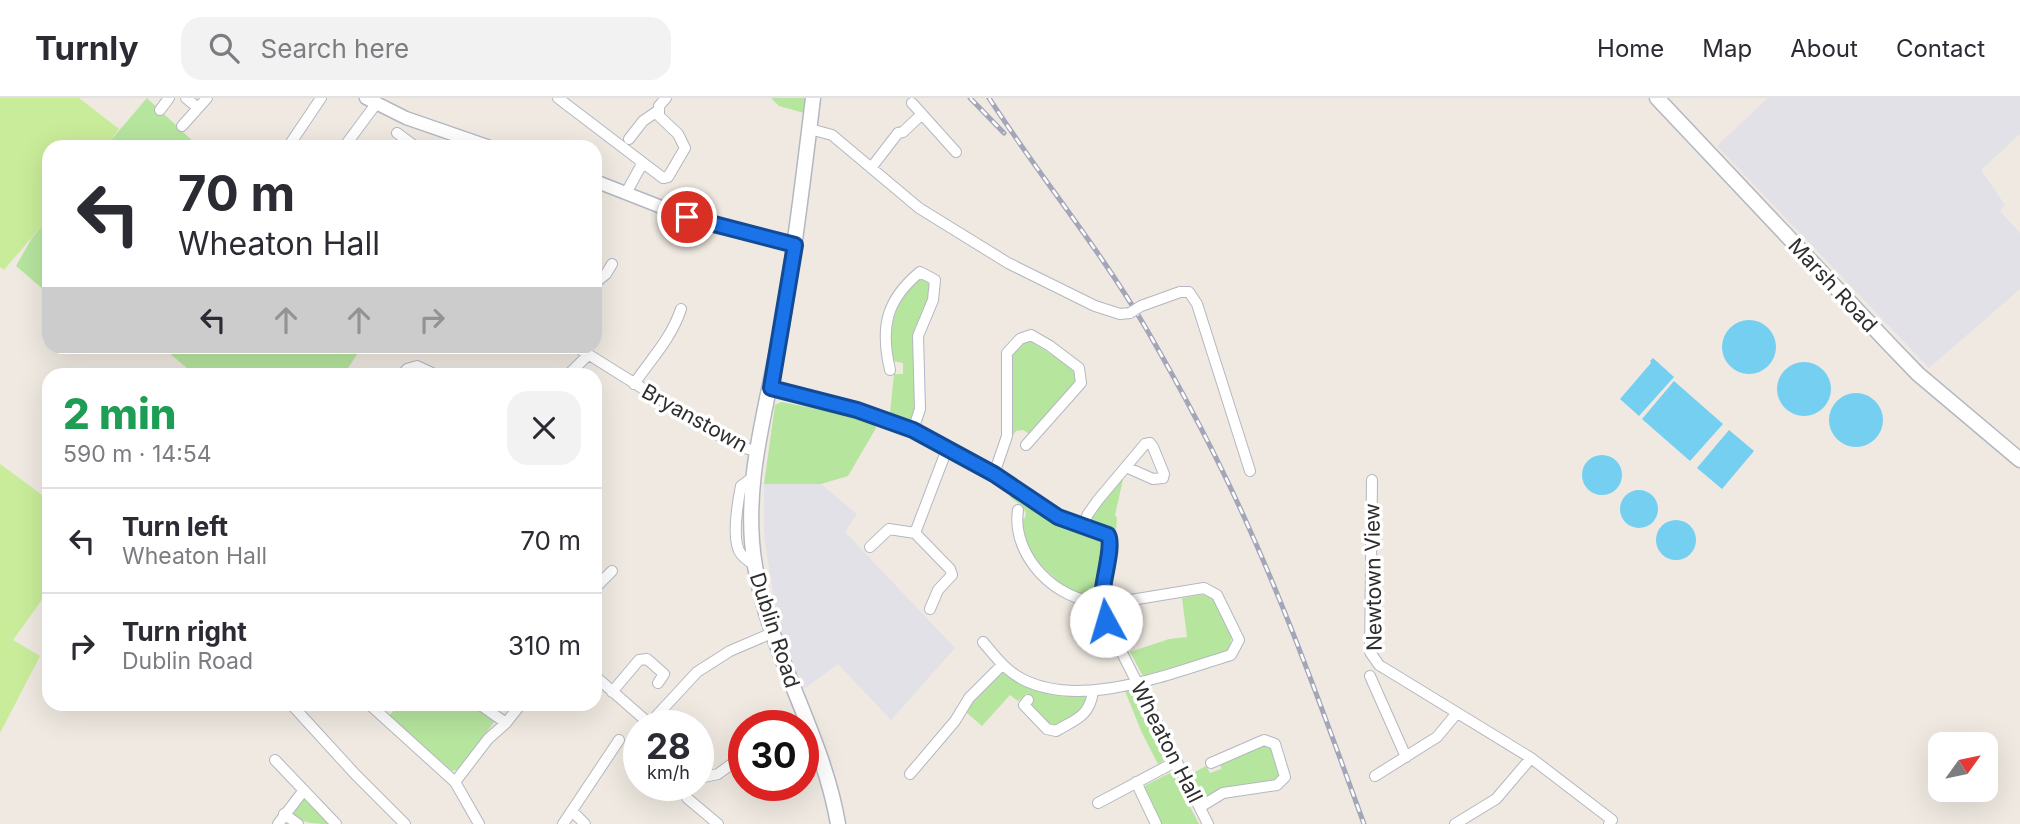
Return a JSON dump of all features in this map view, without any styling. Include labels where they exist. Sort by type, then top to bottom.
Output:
[{"type":"main road","name":"Dublin Road","points":[[813,98],[795,245],[771,388],[755,451],[751,530],[754,565],[772,633],[816,747],[838,824]]},
{"type":"main road","name":"Marsh Road","points":[[1657,98],[1899,355],[2020,460]]},
{"type":"street","points":[[160,110],[169,98]]},
{"type":"street","points":[[186,98],[198,108]]},
{"type":"street","points":[[182,126],[207,98]]},
{"type":"street","points":[[293,140],[320,98]]},
{"type":"street","points":[[558,98],[663,178],[668,177],[685,148],[684,141],[659,116],[659,106],[666,98]]},
{"type":"street","points":[[348,140],[371,101],[460,140]]},
{"type":"street","points":[[912,103],[956,152]]},
{"type":"street","points":[[629,139],[643,121],[659,110]]},
{"type":"street","points":[[871,167],[898,133],[903,132],[922,114]]},
{"type":"street","points":[[810,129],[832,135],[919,208],[1008,263],[1071,296],[1115,313],[1130,313],[1141,306],[1180,292],[1188,292],[1197,304],[1250,471]]},
{"type":"street","points":[[397,133],[406,140]]},
{"type":"street","points":[[626,193],[642,164]]},
{"type":"street","points":[[602,184],[702,223],[795,245]]},
{"type":"street","points":[[602,278],[612,264]]},
{"type":"street","points":[[890,370],[884,346],[889,315],[901,288],[920,272],[929,275],[935,280],[933,300],[918,336],[920,409],[913,430]]},
{"type":"street","points":[[634,384],[664,346],[676,326],[681,309]]},
{"type":"street","points":[[994,474],[1007,436],[1007,353],[1020,339],[1031,335],[1079,368],[1081,383],[1026,446]]},
{"type":"street","points":[[575,368],[588,355]]},
{"type":"street","name":"Bryanstown","points":[[588,355],[738,446],[755,451]]},
{"type":"street","name":"Wheaton Hall","points":[[771,388],[857,410],[913,430],[994,474],[1058,517],[1108,535],[1111,538],[1101,602],[1106,621],[1208,824]]},
{"type":"street","points":[[915,533],[947,449]]},
{"type":"street","points":[[1083,525],[1088,514],[1126,467]]},
{"type":"street","name":"Newtown View","points":[[1371,480],[1370,652],[1379,665],[1531,758],[1612,820],[1609,824]]},
{"type":"street","points":[[1018,510],[1016,525],[1019,542],[1036,567],[1060,590],[1076,599],[1101,602]]},
{"type":"street","points":[[870,547],[889,529],[915,533],[950,569],[952,575],[938,590],[930,609]]},
{"type":"street","points":[[602,582],[612,571]]},
{"type":"street","points":[[984,642],[1002,665],[1023,679],[1045,687],[1093,692],[1231,655],[1239,640],[1217,595],[1204,588],[1125,601]]},
{"type":"street","points":[[663,710],[697,672],[730,651],[772,633]]},
{"type":"street","points":[[612,692],[639,660],[647,659],[664,674],[658,683]]},
{"type":"street","points":[[910,774],[956,720],[968,698],[1002,665]]},
{"type":"street","name":"Newtown View","points":[[1370,676],[1406,757]]},
{"type":"street","points":[[602,683],[633,710]]},
{"type":"street","points":[[1028,700],[1024,705],[1047,729],[1056,731],[1085,714],[1091,706],[1093,692]]},
{"type":"street","points":[[297,711],[405,824]]},
{"type":"street","points":[[377,711],[455,782],[479,824]]},
{"type":"street","points":[[489,711],[506,723]]},
{"type":"street","points":[[455,782],[496,730],[515,711]]},
{"type":"street","points":[[1375,775],[1437,737],[1457,713]]},
{"type":"street","points":[[563,824],[619,740]]},
{"type":"street","points":[[1200,807],[1223,793],[1277,785],[1285,777],[1275,744],[1264,740],[1211,763]]},
{"type":"street","points":[[1455,824],[1496,799],[1531,758]]},
{"type":"street","points":[[275,760],[336,824]]},
{"type":"street","points":[[1098,803],[1175,762]]},
{"type":"street","points":[[1136,782],[1156,824]]},
{"type":"street","points":[[278,824],[304,789]]},
{"type":"street","points":[[691,801],[718,824]]},
{"type":"street","points":[[572,811],[585,824]]},
{"type":"street","points":[[284,814],[298,824]]},
{"type":"shaded area","points":[[1768,98],[2020,98],[2020,134],[1981,170],[2005,205],[2000,211],[2020,233],[2020,289],[1929,368],[1717,146]]},
{"type":"shaded area","points":[[764,484],[821,484],[857,514],[845,532],[955,648],[891,720],[838,664],[804,689],[779,631],[764,536]]},
{"type":"green space","points":[[0,98],[79,98],[119,129],[110,140],[42,140],[42,225],[4,270],[0,267]]},
{"type":"green space","points":[[147,98],[192,140],[111,140]]},
{"type":"green space","points":[[771,98],[806,98],[804,113],[779,106]]},
{"type":"green space","points":[[42,226],[42,288],[16,266]]},
{"type":"green space","points":[[920,277],[932,284],[915,328],[916,408],[910,420],[890,413],[894,374],[903,374],[903,363],[893,361],[891,336],[899,306]]},
{"type":"green space","points":[[1028,340],[1073,368],[1077,374],[1076,381],[1031,435],[1023,430],[1016,431],[1012,437],[1011,357],[1020,344]]},
{"type":"green space","points":[[170,354],[357,354],[348,368],[187,368]]},
{"type":"green space","points":[[781,402],[872,419],[876,428],[848,476],[821,484],[764,484],[775,405]]},
{"type":"green space","points":[[0,464],[42,495],[42,600],[13,640],[40,656],[0,733]]},
{"type":"green space","points":[[1124,475],[1115,515],[1116,530],[1096,524],[1091,519],[1095,510]]},
{"type":"green space","points":[[1011,493],[1057,522],[1104,539],[1106,543],[1098,573],[1096,596],[1090,598],[1064,587],[1029,554],[1020,521],[1025,518],[1026,513],[1022,506],[1010,497]]},
{"type":"green space","points":[[1206,594],[1217,601],[1232,637],[1228,651],[1143,676],[1130,652],[1169,639],[1187,637],[1182,598]]},
{"type":"green space","points":[[1003,673],[1035,690],[1084,695],[1088,699],[1081,713],[1054,727],[1047,725],[1031,706],[1034,701],[1027,693],[1018,701],[1010,695],[982,726],[966,712],[986,683]]},
{"type":"green space","points":[[1125,691],[1131,691],[1166,759],[1158,764],[1142,733]]},
{"type":"green space","points":[[393,711],[484,711],[494,722],[460,769],[452,771],[389,716]]},
{"type":"green space","points":[[1264,744],[1270,746],[1280,775],[1278,780],[1222,788],[1204,799],[1191,774],[1206,766],[1210,773],[1221,769],[1220,762]]},
{"type":"green space","points":[[1172,772],[1199,824],[1161,824],[1144,786]]},
{"type":"green space","points":[[301,800],[306,800],[331,824],[309,822],[295,816],[292,812]]},
{"type":"water","points":[[1749,320],[1768,328],[1776,347],[1768,366],[1749,374],[1730,366],[1722,347],[1730,328]]},
{"type":"water","points":[[1653,358],[1674,377],[1639,416],[1620,399]]},
{"type":"water","points":[[1804,362],[1823,370],[1831,389],[1823,408],[1804,416],[1785,408],[1777,389],[1785,370]]},
{"type":"water","points":[[1674,381],[1723,424],[1690,461],[1642,419]]},
{"type":"water","points":[[1856,393],[1875,401],[1883,420],[1875,439],[1856,447],[1837,439],[1829,420],[1837,401]]},
{"type":"water","points":[[1729,430],[1754,451],[1722,489],[1697,468]]},
{"type":"water","points":[[1602,455],[1616,461],[1622,475],[1616,489],[1602,495],[1588,489],[1582,475],[1588,461]]},
{"type":"water","points":[[1639,490],[1653,495],[1658,509],[1653,523],[1639,528],[1625,523],[1620,509],[1625,495]]},
{"type":"water","points":[[1676,520],[1690,526],[1696,540],[1690,554],[1676,560],[1662,554],[1656,540],[1662,526]]},
{"type":"railway","points":[[970,98],[1004,133]]},
{"type":"railway","points":[[989,98],[1129,300],[1201,428],[1265,564],[1364,824]]},
{"type":"route","points":[[687,217],[795,245],[771,388],[857,410],[913,430],[994,474],[1058,517],[1108,535],[1111,544],[1104,570],[1101,602],[1106,621]]}]
